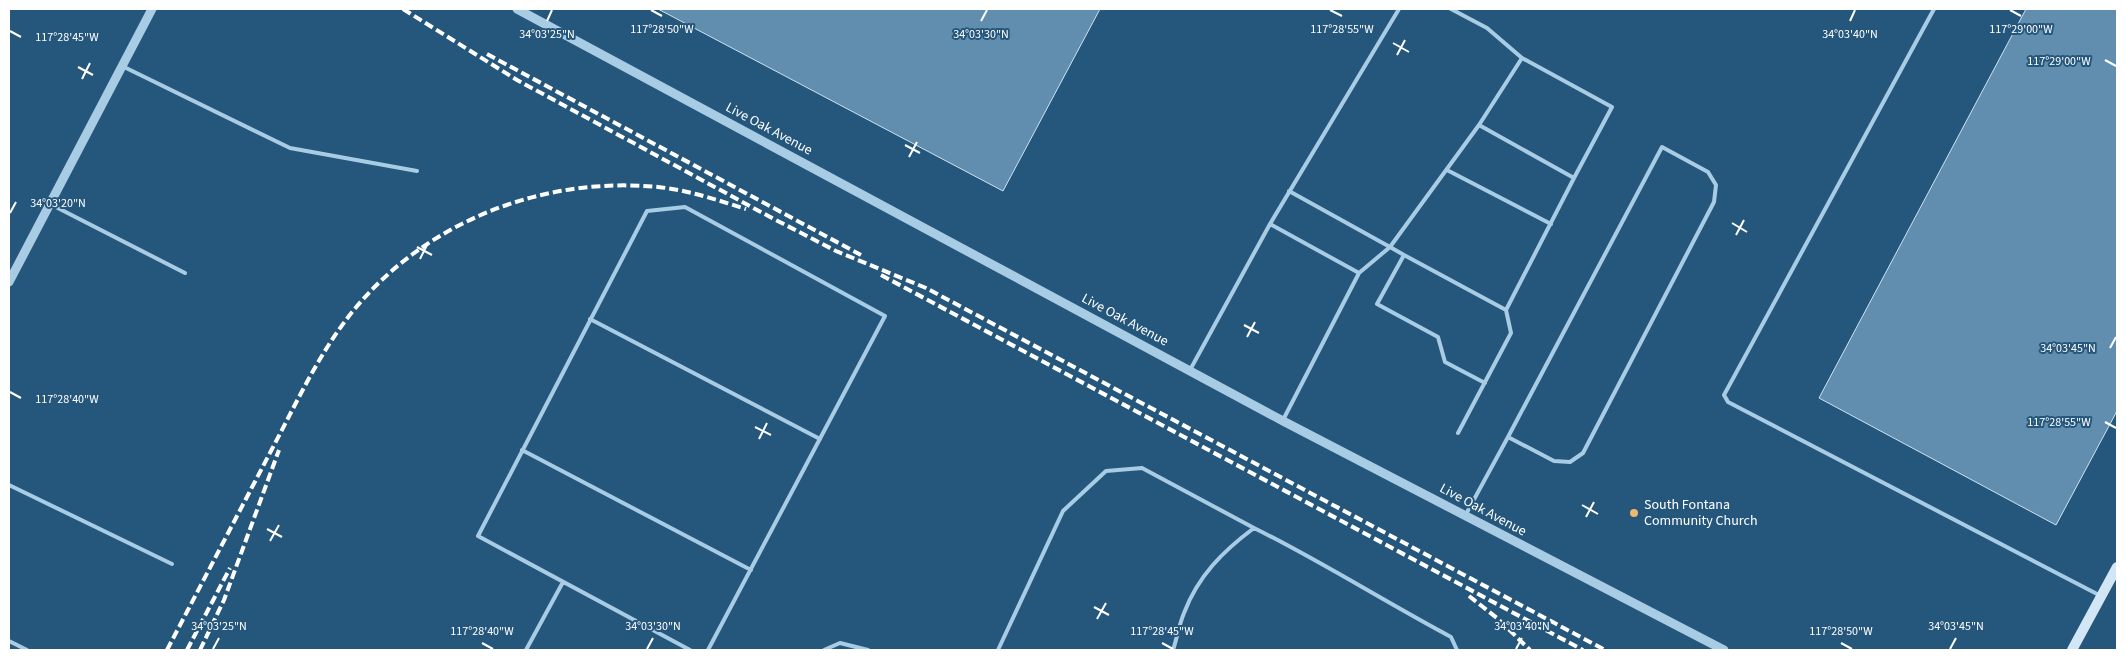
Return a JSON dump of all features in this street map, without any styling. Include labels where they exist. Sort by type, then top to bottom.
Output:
[{"type":"main road","points":[[2072,650],[2117,567]]},
{"type":"street","points":[[9,282],[152,9]]},
{"type":"street","name":"Live Oak Avenue","points":[[517,9],[1283,421],[1724,650]]},
{"type":"lane","points":[[1190,370],[1270,224],[1399,9]]},
{"type":"lane","points":[[1451,9],[1487,28],[1522,58],[1612,108],[1506,310],[1510,333],[1458,433]]},
{"type":"lane","points":[[1934,9],[1724,395],[1728,402],[2101,596]]},
{"type":"lane","points":[[1283,421],[1360,273],[1390,247],[1479,125],[1522,58]]},
{"type":"lane","points":[[122,66],[290,148],[417,171]]},
{"type":"lane","points":[[1479,125],[1574,178]]},
{"type":"lane","points":[[1466,516],[1508,437],[1662,148],[1708,172],[1716,185],[1714,202],[1583,453],[1570,462],[1554,461],[1508,437]]},
{"type":"lane","points":[[1446,170],[1551,224]]},
{"type":"lane","points":[[1289,192],[1506,310]]},
{"type":"lane","points":[[50,204],[185,273]]},
{"type":"lane","points":[[690,650],[478,536],[646,211],[686,207],[885,316],[708,650]]},
{"type":"lane","points":[[1270,224],[1360,273]]},
{"type":"lane","points":[[1404,254],[1377,304],[1438,337],[1445,362],[1485,383]]},
{"type":"lane","points":[[590,319],[820,439]]},
{"type":"lane","points":[[522,450],[751,570]]},
{"type":"lane","points":[[998,650],[1063,511],[1106,471],[1142,468],[1254,528],[1298,549],[1312,561],[1360,585],[1451,637],[1457,650]]},
{"type":"lane","points":[[9,485],[172,564]]},
{"type":"lane","points":[[1173,650],[1184,613],[1203,576],[1227,547],[1254,528]]},
{"type":"lane","points":[[526,650],[562,582]]},
{"type":"lane","points":[[9,641],[27,650]]},
{"type":"lane","points":[[824,650],[840,643],[868,650]]},
{"type":"building","points":[[658,9],[1100,9],[1003,191]]},
{"type":"building","points":[[2026,9],[2117,9],[2117,411],[2056,525],[1819,398]]},
{"type":"railway","points":[[403,9],[517,80],[772,218],[836,251],[926,288],[1605,650]]},
{"type":"railway","points":[[487,54],[861,255]]},
{"type":"railway","points":[[167,650],[319,361],[353,311],[382,279],[415,252],[452,229],[490,211],[531,198],[573,189],[615,185],[669,188],[746,209]]},
{"type":"railway","points":[[881,275],[1583,650]]},
{"type":"railway","points":[[200,650],[224,600],[279,450]]},
{"type":"railway","points":[[187,650],[230,568]]},
{"type":"railway","points":[[1469,596],[1497,618],[1530,650]]},
{"type":"place","name":"South Fontana Community Church","points":[[1634,513]]}]
